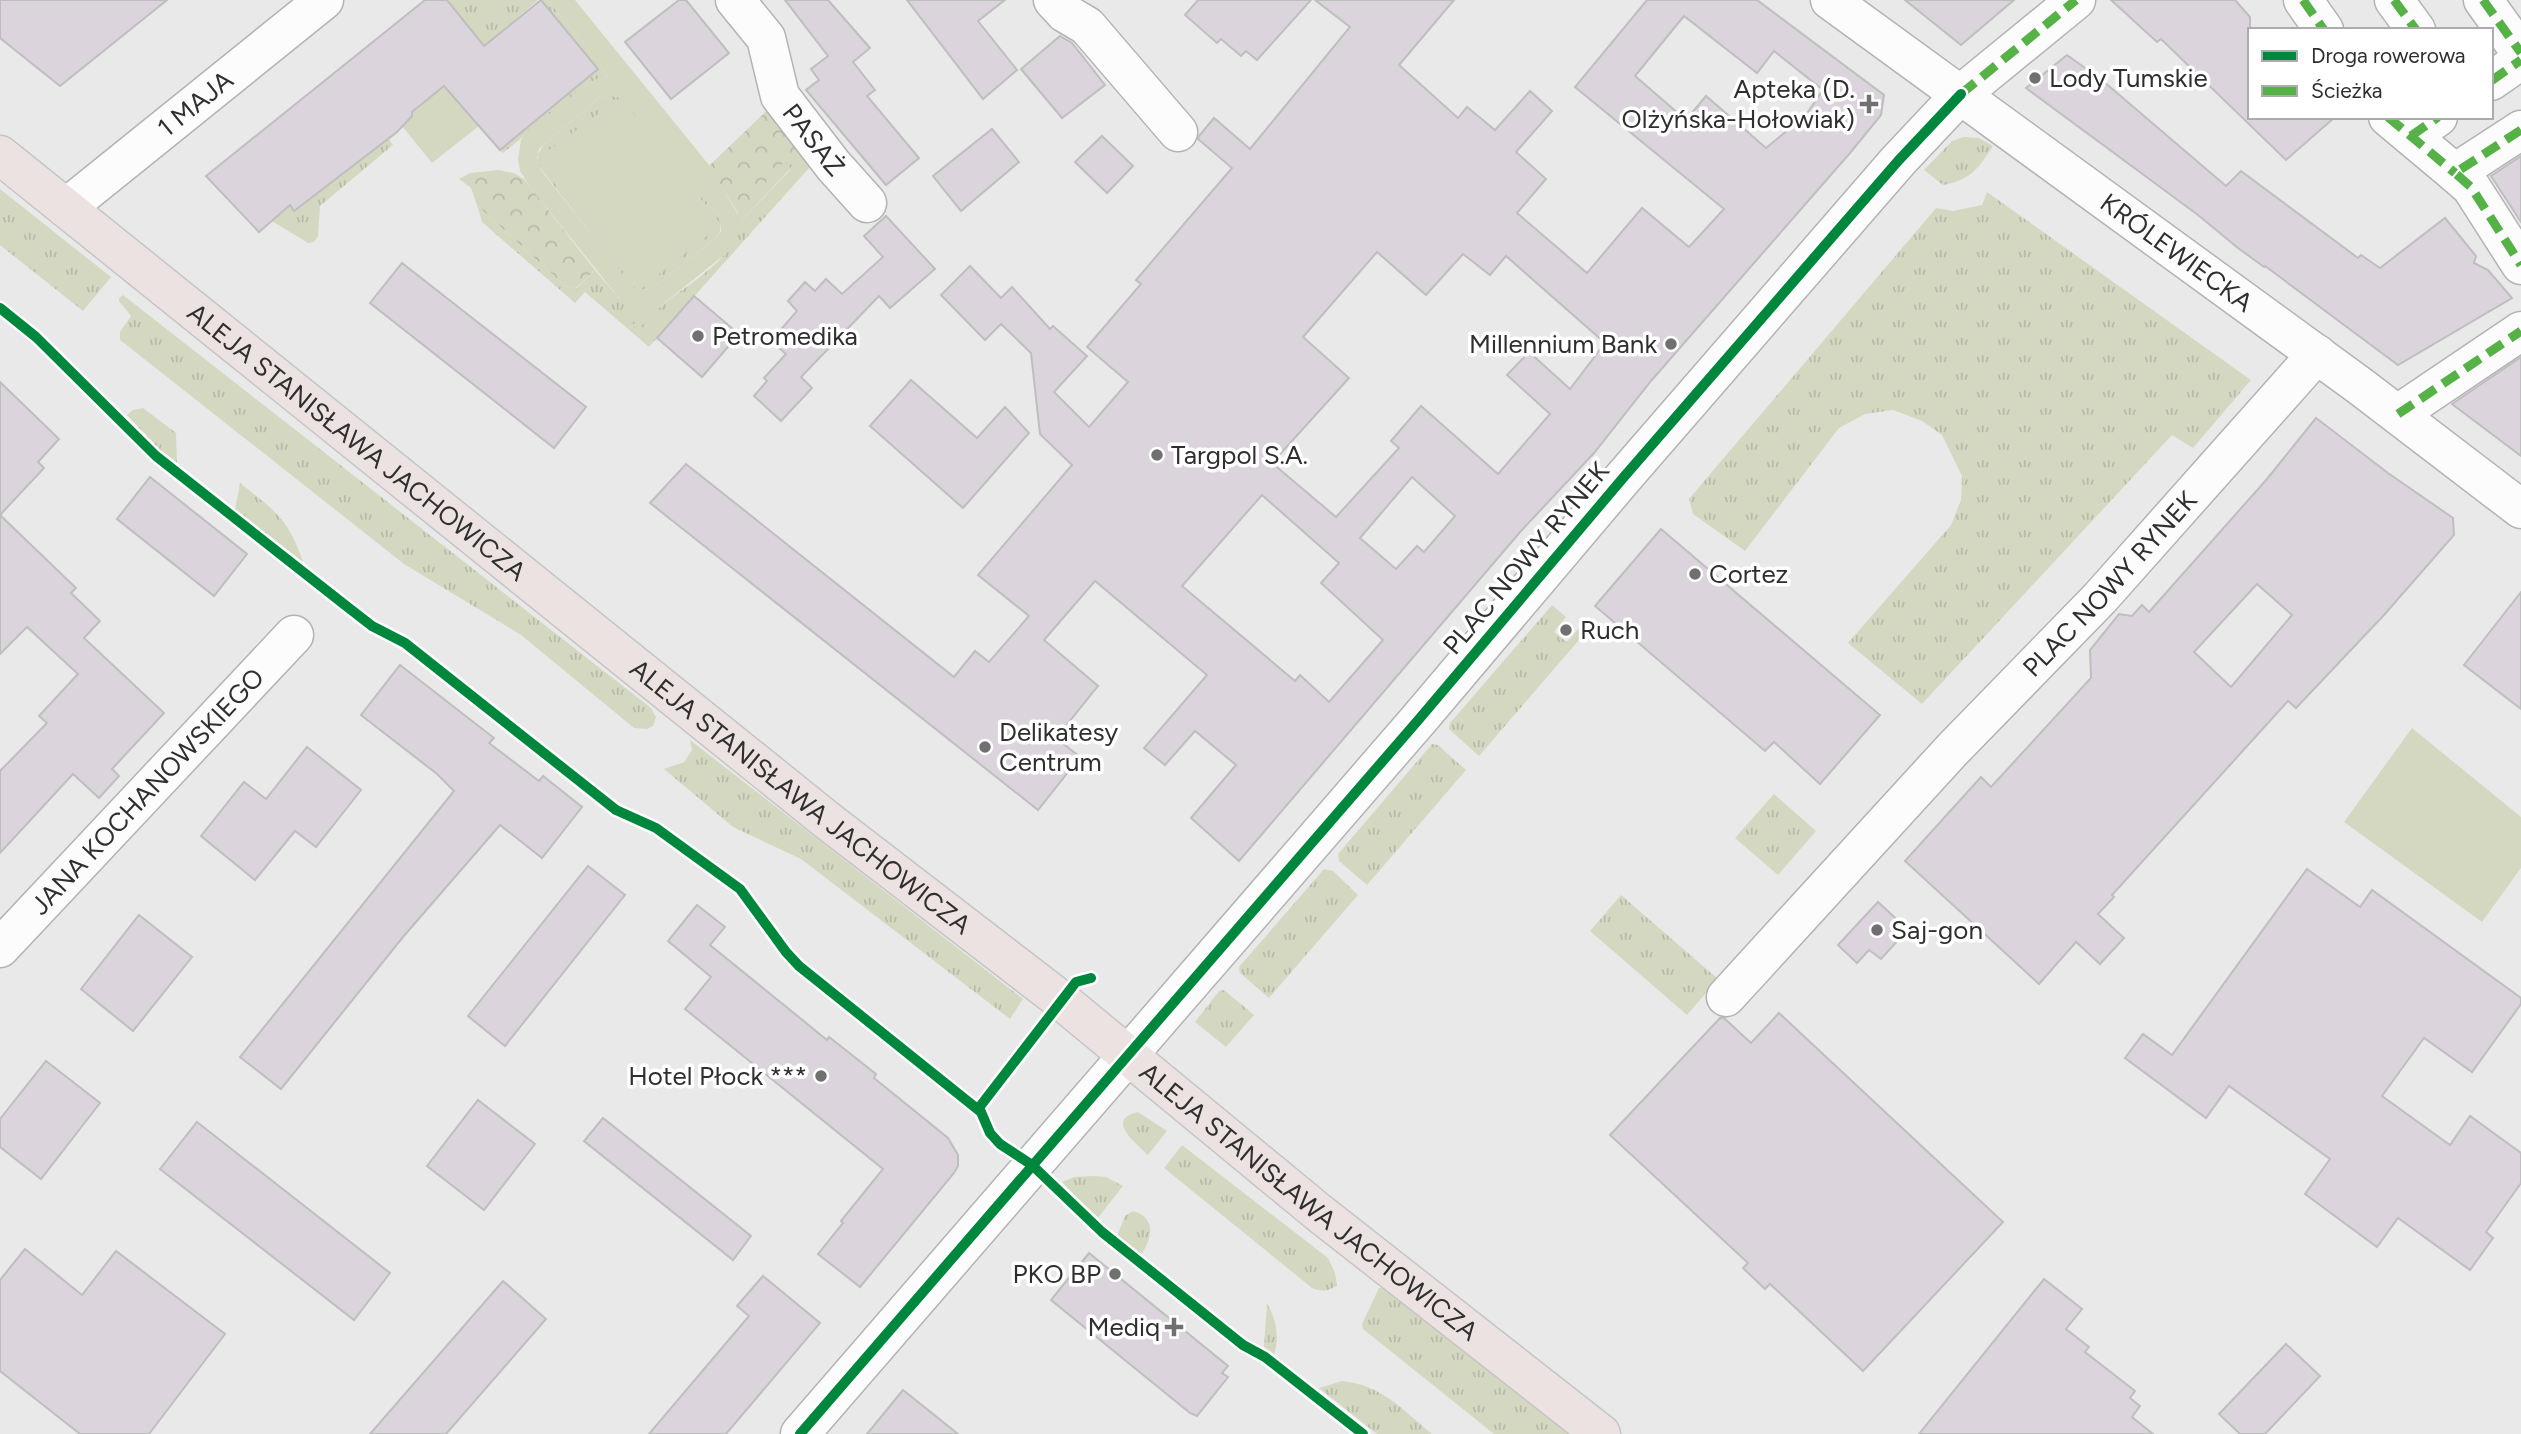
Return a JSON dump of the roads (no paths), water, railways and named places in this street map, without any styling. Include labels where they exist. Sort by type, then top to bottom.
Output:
[{"type":"main road","name":"ALEJA STANISŁAWA JACHOWICZA","points":[[0,155],[828,821],[1128,1054],[1318,1212],[1601,1434]]},
{"type":"street","name":"1 MAJA","points":[[66,208],[324,0]]},
{"type":"street","name":"PASAŻ","points":[[735,0],[766,38],[780,96],[833,165],[867,203]]},
{"type":"street","points":[[1053,0],[1065,13],[1087,26],[1178,132]]},
{"type":"street","name":"KRÓLEWIECKA","points":[[1830,0],[2317,354],[2521,509]]},
{"type":"street","name":"PLAC NOWY RYNEK","points":[[800,1434],[1898,161],[1961,94],[2076,0]]},
{"type":"street","points":[[2303,0],[2323,28]]},
{"type":"street","points":[[2394,0],[2415,28]]},
{"type":"street","points":[[2483,0],[2521,53]]},
{"type":"street","points":[[2493,80],[2521,60]]},
{"type":"street","points":[[2412,124],[2470,187],[2521,265]]},
{"type":"street","points":[[2455,173],[2521,130]]},
{"type":"street","points":[[2398,414],[2521,331]]},
{"type":"street","name":"PLAC NOWY RYNEK","points":[[1726,997],[1952,750],[2100,598],[2317,354]]},
{"type":"street","name":"JANA KOCHANOWSKIEGO","points":[[0,948],[294,635]]},
{"type":"place","name":"Lody Tumskie","points":[[2035,78]]},
{"type":"place","name":"Apteka (D. Olżyńska-Hołowiak)","points":[[1869,104]]},
{"type":"place","name":"Petromedika","points":[[698,336]]},
{"type":"place","name":"Millennium Bank","points":[[1671,344]]},
{"type":"place","name":"Targpol S.A.","points":[[1157,455]]},
{"type":"place","name":"Cortez","points":[[1695,574]]},
{"type":"place","name":"Ruch","points":[[1566,630]]},
{"type":"place","name":"Delikatesy Centrum","points":[[985,747]]},
{"type":"place","name":"Saj-gon","points":[[1877,930]]},
{"type":"place","name":"Hotel Płock ***","points":[[821,1076]]},
{"type":"place","name":"PKO BP","points":[[1115,1274]]},
{"type":"place","name":"Mediq","points":[[1174,1327]]}]
